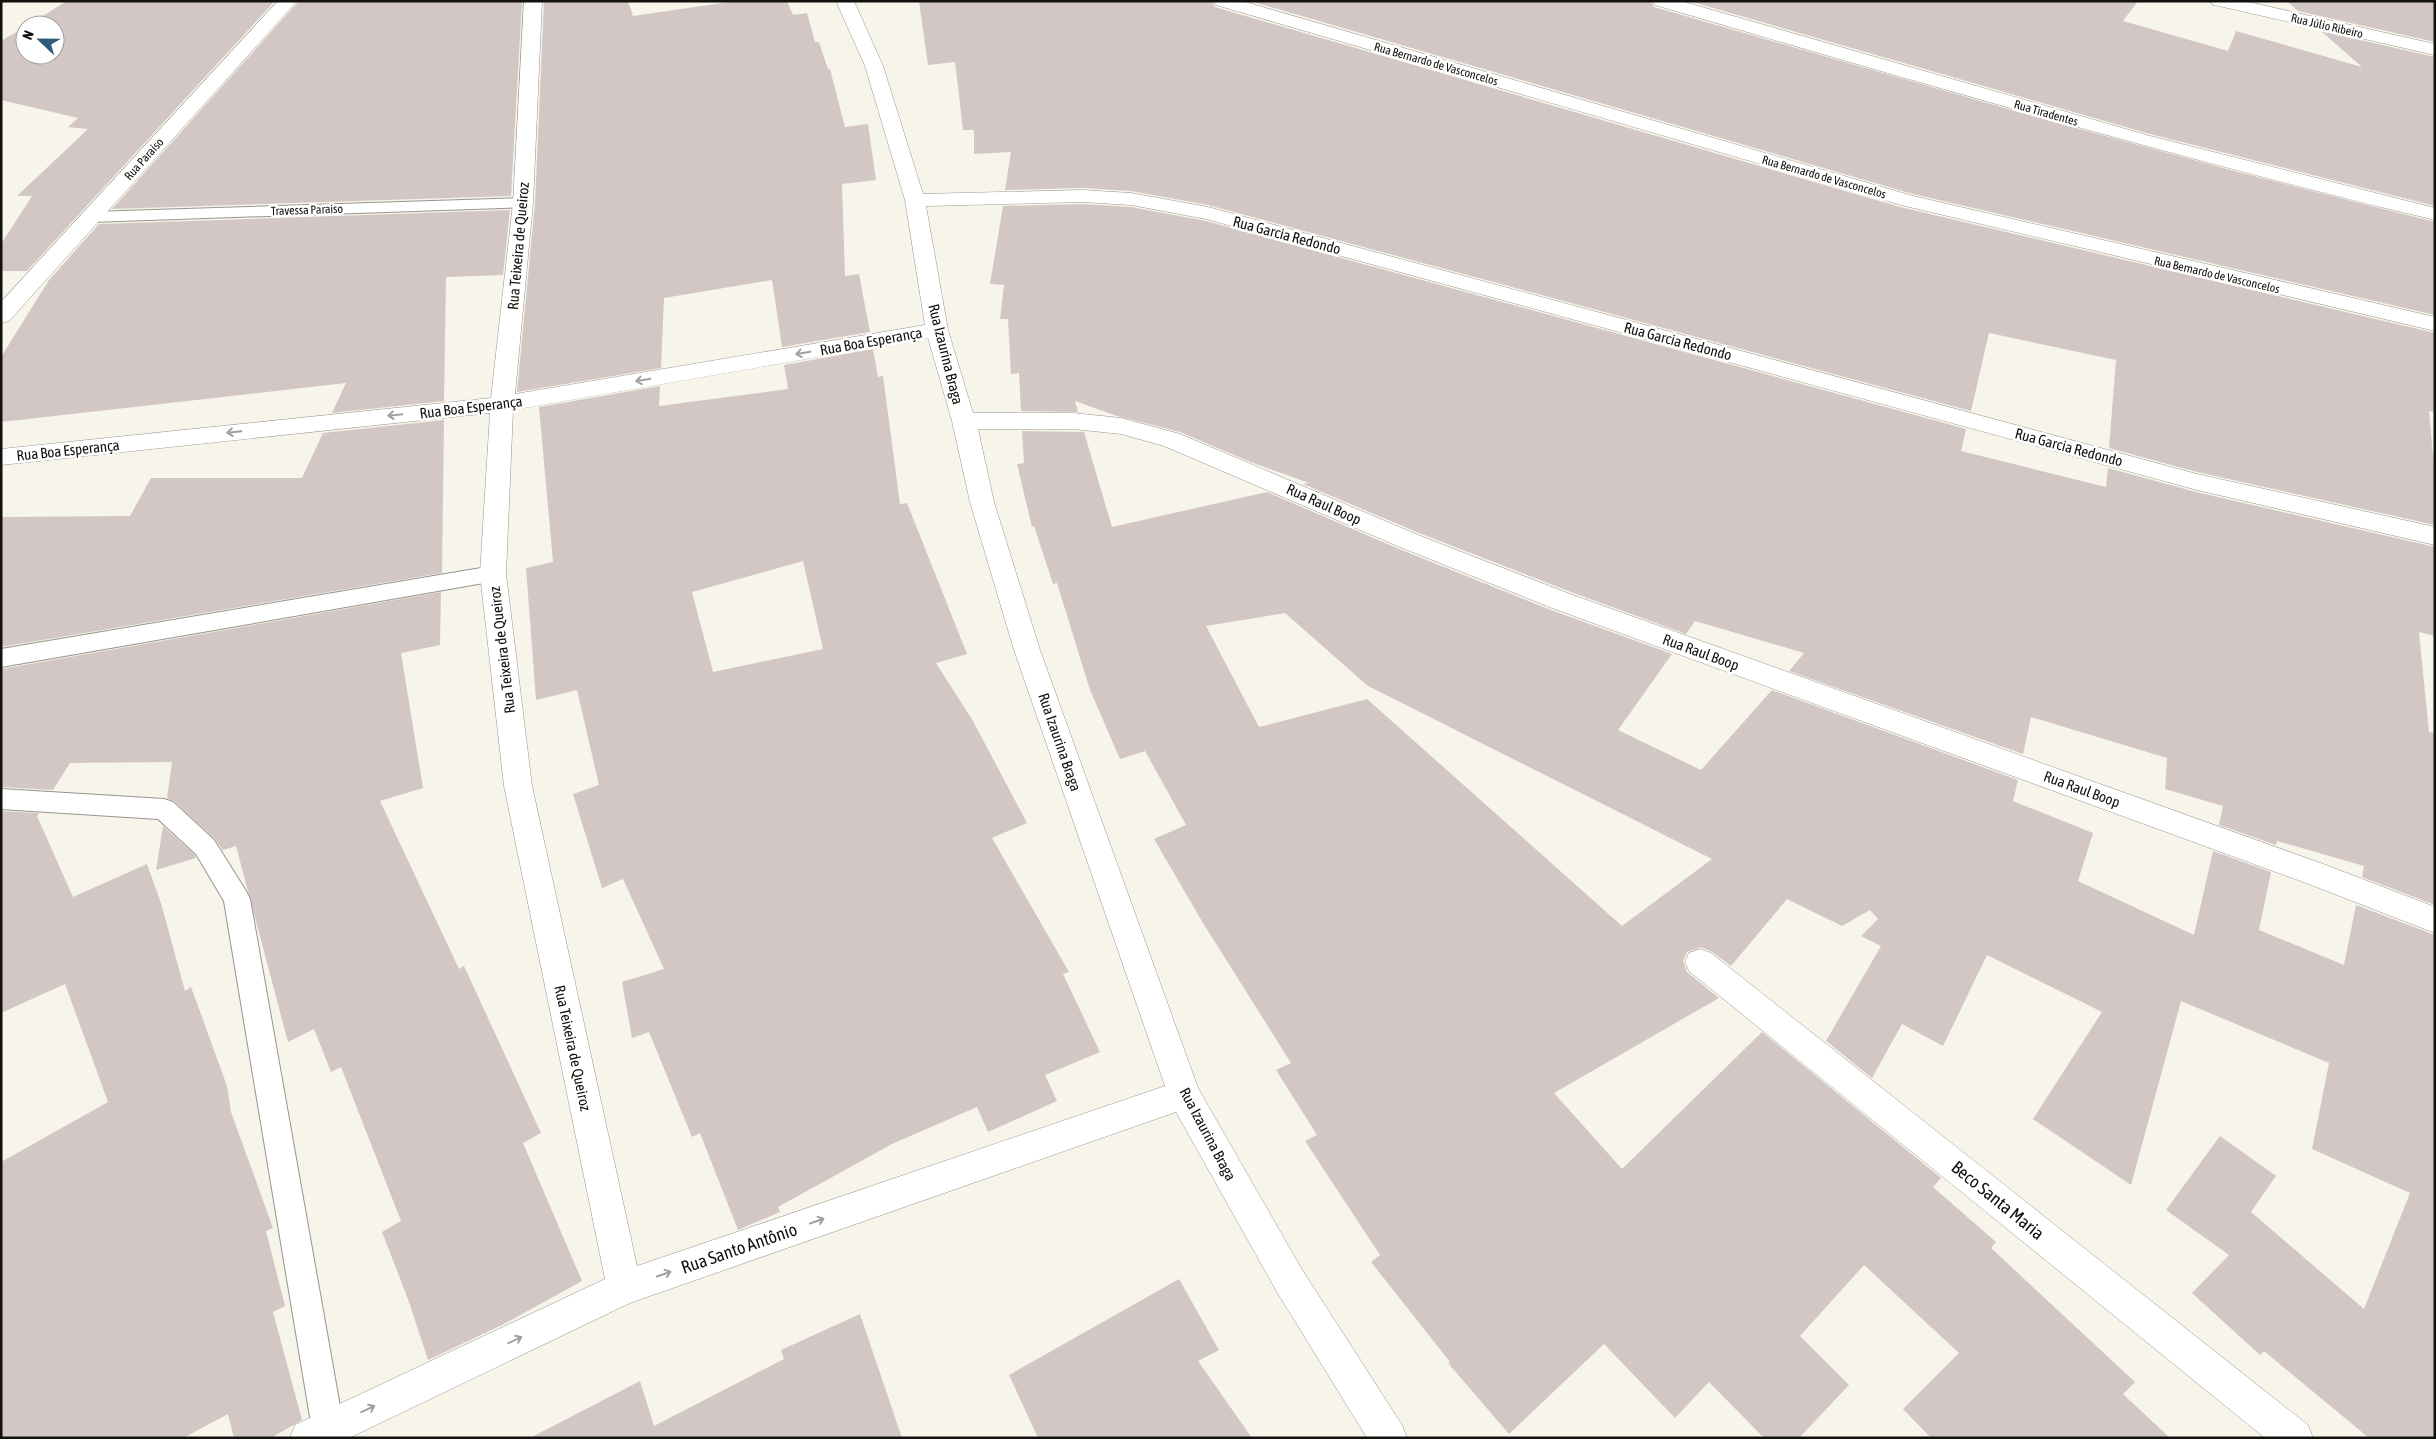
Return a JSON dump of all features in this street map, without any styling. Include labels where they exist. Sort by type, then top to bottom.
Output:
[{"type":"street","name":"Rua Paraíso","points":[[1,316],[288,1]]},
{"type":"street","name":"Rua Teixeira de Queiroz","points":[[533,1],[523,203],[502,404],[493,574],[518,786],[624,1288]]},
{"type":"street","name":"Rua Izaurina Braga","points":[[845,1],[874,66],[915,200],[937,330],[964,421],[982,502],[1027,650],[1184,1094],[1289,1280],[1389,1438]]},
{"type":"street","name":"Rua Bernardo de Vasconcelos","points":[[1222,1],[1908,202],[2168,264],[2435,324]]},
{"type":"street","name":"Rua Tiradentes","points":[[1661,1],[2123,136],[2315,186],[2435,214]]},
{"type":"street","name":"Rua Júlio Ribeiro","points":[[2219,1],[2435,50]]},
{"type":"street","name":"Rua Garcia Redondo","points":[[915,200],[1082,196],[1132,199],[1208,213],[2197,482],[2435,536]]},
{"type":"street","name":"Rua Boa Esperança","points":[[1,457],[502,404],[937,330]]},
{"type":"street","name":"Rua Raul Boop","points":[[964,421],[1073,421],[1121,426],[1172,440],[1409,541],[1561,601],[2316,874],[2435,920]]},
{"type":"street","name":"Beco Santa Maria","points":[[1700,962],[2295,1438]]},
{"type":"street","name":"Rua Santo Antônio","points":[[318,1433],[624,1288],[1184,1094]]},
{"type":"lane","name":"Travessa Paraiso","points":[[91,217],[523,203]]},
{"type":"lane","points":[[1,658],[493,574]]},
{"type":"lane","points":[[1,798],[164,810],[205,847],[237,899],[318,1433]]},
{"type":"building","points":[[67,1],[275,1],[27,271],[1,271],[1,244],[32,196],[17,196],[88,129],[68,127],[78,118],[1,100],[1,41],[15,33],[15,65],[65,65],[65,15],[44,15]]},
{"type":"building","points":[[299,1],[522,1],[511,196],[112,209]]},
{"type":"building","points":[[544,1],[628,1],[633,16],[736,1],[787,1],[793,15],[807,13],[815,42],[819,42],[828,69],[830,69],[845,127],[868,124],[876,180],[842,184],[845,276],[859,274],[870,332],[782,347],[772,280],[664,298],[661,368],[517,392],[535,203]]},
{"type":"building","points":[[919,1],[1211,1],[1215,7],[1900,207],[2435,333],[2435,412],[2429,411],[2435,478],[2435,525],[2197,472],[2109,448],[2116,360],[1989,333],[1971,411],[1208,205],[1131,191],[1082,188],[1005,190],[1011,152],[974,154],[974,130],[963,130],[955,62],[928,65]]},
{"type":"building","points":[[1250,1],[1650,1],[1654,7],[2043,119],[2238,172],[2435,222],[2435,315],[1913,194]]},
{"type":"building","points":[[1689,1],[2138,1],[2123,21],[2228,51],[2236,31],[2362,67],[2321,31],[2435,57],[2435,206],[2150,134]]},
{"type":"building","points":[[2287,1],[2435,1],[2435,42],[2298,11]]},
{"type":"building","points":[[1082,204],[1131,207],[1206,221],[1966,429],[1961,451],[2106,487],[2108,468],[2196,492],[2435,547],[2435,636],[2419,632],[2429,732],[2435,733],[2435,905],[2362,877],[2364,866],[2277,841],[2276,845],[2219,825],[2223,806],[2165,789],[2167,758],[2031,717],[2023,754],[1789,671],[1804,653],[1695,621],[1686,634],[1419,533],[1303,484],[1309,483],[1253,463],[1180,432],[1117,416],[1075,401],[1078,412],[1021,411],[1019,373],[1011,374],[1008,319],[1000,319],[1004,285],[990,284],[1003,206]]},
{"type":"building","points":[[510,210],[503,275],[446,277],[444,401],[332,413],[346,383],[1,422],[1,357],[49,280],[99,224]]},
{"type":"building","points":[[873,349],[878,377],[883,376],[900,504],[907,503],[967,654],[936,663],[973,721],[1027,823],[992,838],[1069,972],[1063,974],[1100,1052],[1045,1075],[1057,1101],[988,1132],[977,1107],[892,1144],[778,1207],[780,1212],[738,1230],[700,1133],[692,1137],[649,1032],[632,1038],[622,982],[664,969],[623,879],[602,888],[573,794],[599,785],[577,690],[536,700],[526,568],[553,562],[539,407],[660,386],[659,406],[788,389],[784,365]],"holes":[[[803,561],[823,649],[713,672],[692,592]]]},
{"type":"building","points":[[444,420],[442,573],[1,647],[1,517],[130,516],[151,478],[302,478],[323,433]]},
{"type":"building","points":[[1022,431],[1084,432],[1112,527],[1267,492],[1399,549],[1551,610],[1672,654],[1618,730],[1701,770],[1772,690],[2018,780],[2013,801],[2093,833],[2078,881],[2194,935],[2213,851],[2271,872],[2259,930],[2344,965],[2356,905],[2435,935],[2435,1438],[2369,1438],[2264,1351],[2260,1355],[2192,1293],[2229,1255],[2166,1210],[2220,1136],[2276,1176],[2251,1212],[2364,1309],[2410,1193],[2312,1149],[2329,1063],[2181,1001],[2131,1185],[2033,1119],[2102,1012],[1987,955],[1943,1046],[1902,1024],[1872,1078],[1826,1041],[1881,946],[1861,936],[1878,919],[1870,910],[1842,926],[1787,899],[1731,966],[1712,952],[1701,947],[1687,952],[1683,961],[1687,972],[1719,998],[1554,1093],[1622,1169],[1762,1032],[1941,1178],[1933,1187],[1996,1242],[1991,1248],[2135,1382],[2123,1394],[2170,1438],[1931,1438],[1903,1409],[1959,1353],[1864,1265],[1800,1336],[1849,1385],[1799,1438],[1764,1438],[1709,1382],[1675,1418],[1604,1344],[1509,1434],[1448,1363],[1450,1362],[1371,1262],[1380,1255],[1305,1141],[1317,1135],[1276,1070],[1291,1063],[1203,923],[1154,839],[1186,825],[1145,751],[1120,759],[1090,690],[1057,583],[1053,584],[1034,526],[1032,527],[1017,464],[1024,463]],"holes":[[[1285,613],[1368,686],[1712,859],[1622,926],[1367,699],[1259,727],[1206,626]]]},
{"type":"building","points":[[441,592],[440,645],[401,653],[423,788],[380,801],[459,969],[464,966],[541,1133],[523,1143],[582,1281],[502,1325],[428,1360],[409,1302],[382,1232],[401,1221],[341,1067],[331,1072],[314,1029],[288,1042],[236,846],[223,850],[215,839],[174,801],[167,798],[172,762],[70,763],[53,790],[1,787],[1,669]]},
{"type":"building","points":[[1,811],[39,813],[37,816],[73,897],[147,864],[161,903],[185,991],[191,987],[227,1086],[231,1112],[273,1228],[266,1231],[285,1306],[273,1312],[302,1420],[271,1438],[234,1438],[228,1414],[183,1438],[1,1438],[1,1162],[108,1102],[65,984],[1,1013]]},
{"type":"building","points":[[163,826],[195,855],[196,858],[156,870]]},
{"type":"building","points":[[1179,1279],[1219,1350],[1198,1361],[1252,1438],[1038,1438],[1009,1375]]},
{"type":"building","points":[[860,1314],[902,1438],[530,1438],[640,1381],[654,1426],[784,1359],[781,1350]]}]
